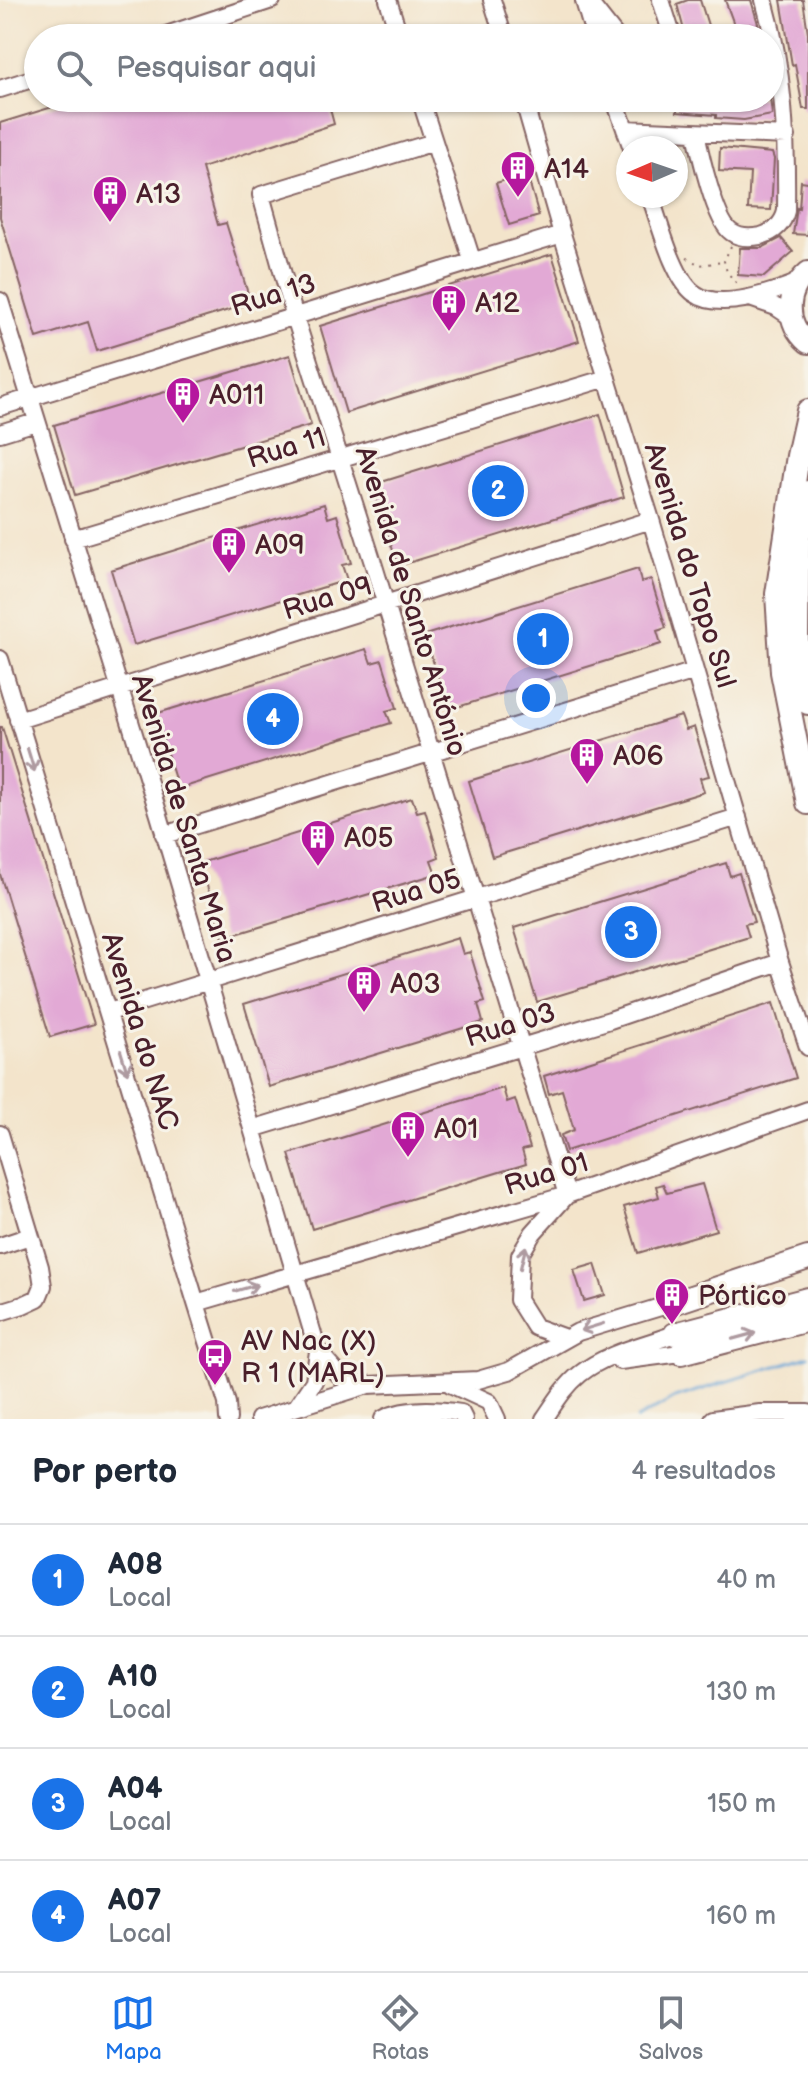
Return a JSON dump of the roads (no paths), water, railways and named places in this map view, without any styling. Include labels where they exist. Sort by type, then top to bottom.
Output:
[{"type":"highway","points":[[808,411],[784,539],[789,674],[808,790]]},
{"type":"highway","points":[[808,492],[798,540],[797,640],[808,703]]},
{"type":"highway","points":[[804,759],[808,803]]},
{"type":"highway","points":[[667,1305],[808,1258]]},
{"type":"highway","points":[[749,1279],[808,1275]]},
{"type":"highway","points":[[678,1343],[808,1299]]},
{"type":"highway","points":[[678,1343],[808,1320]]},
{"type":"main road","points":[[802,278],[792,294],[791,317],[795,328],[808,343]]},
{"type":"street","points":[[199,24],[272,0]]},
{"type":"street","points":[[388,0],[396,24]]},
{"type":"street","points":[[492,0],[500,24]]},
{"type":"street","points":[[585,0],[591,24]]},
{"type":"street","points":[[585,0],[605,24]]},
{"type":"street","points":[[661,0],[669,24]]},
{"type":"street","points":[[764,0],[771,24]]},
{"type":"street","points":[[0,89],[24,81]]},
{"type":"street","points":[[424,112],[472,260]]},
{"type":"street","name":"Avenida do Topo Sul","points":[[527,112],[808,1047]]},
{"type":"street","points":[[619,112],[628,136]]},
{"type":"street","points":[[696,133],[703,166],[724,224],[742,237],[762,235],[776,228],[786,211],[787,136],[782,112]]},
{"type":"street","points":[[625,129],[787,136]]},
{"type":"street","name":"Avenida de Santo António","points":[[434,142],[261,195],[294,314],[387,605],[567,1195]]},
{"type":"street","points":[[654,208],[683,280],[695,294],[717,301],[749,298],[802,278]]},
{"type":"street","name":"Rua 13","points":[[0,407],[562,234]]},
{"type":"street","points":[[749,298],[776,307],[791,317]]},
{"type":"street","name":"Avenida de Santa Maria","points":[[0,301],[318,1351],[341,1377],[368,1385]]},
{"type":"street","name":"Rua 11","points":[[73,539],[607,378]]},
{"type":"street","points":[[0,433],[36,422]]},
{"type":"street","name":"Rua 09","points":[[18,720],[651,520]]},
{"type":"street","name":"Avenida do NAC","points":[[0,659],[227,1403],[228,1419]]},
{"type":"street","points":[[164,835],[695,671]]},
{"type":"street","name":"Rua 05","points":[[109,1012],[738,817]]},
{"type":"street","name":"Rua 03","points":[[252,1129],[610,1020],[780,962]]},
{"type":"street","name":"Rua 01","points":[[196,1303],[567,1195],[808,1110]]},
{"type":"street","points":[[0,1134],[43,1286],[38,1298],[0,1312]]},
{"type":"street","points":[[565,1338],[535,1327],[518,1300],[520,1255],[533,1233],[567,1195]]},
{"type":"street","points":[[0,1246],[30,1236]]},
{"type":"street","points":[[259,1419],[368,1385],[478,1380],[509,1371],[578,1332],[667,1305]]},
{"type":"street","points":[[544,1419],[578,1375],[598,1363],[651,1358],[678,1343]]},
{"type":"street","points":[[297,1406],[314,1381],[318,1351]]},
{"type":"street","points":[[413,1415],[437,1382]]},
{"type":"street","points":[[437,1382],[489,1402],[497,1419]]},
{"type":"street","points":[[383,1419],[461,1413],[464,1419]]},
{"type":"street","points":[[713,1419],[808,1413]]},
{"type":"waterway","points":[[637,1419],[675,1398],[808,1356]]},
{"type":"place","name":"A14","points":[[518,199]]},
{"type":"place","name":"A13","points":[[110,224]]},
{"type":"place","name":"A12","points":[[449,333]]},
{"type":"place","name":"A011","points":[[183,425]]},
{"type":"place","name":"A10","points":[[498,491]]},
{"type":"place","name":"A09","points":[[229,575]]},
{"type":"place","name":"A08","points":[[543,639]]},
{"type":"place","name":"A07","points":[[273,719]]},
{"type":"place","name":"A06","points":[[587,786]]},
{"type":"place","name":"A05","points":[[318,868]]},
{"type":"place","name":"A04","points":[[631,932]]},
{"type":"place","name":"A03","points":[[364,1014]]},
{"type":"place","name":"A01","points":[[408,1159]]},
{"type":"place","name":"Pórtico","points":[[672,1326]]},
{"type":"place","name":"AV Nac (X) R 1 (MARL)","points":[[215,1387]]}]
